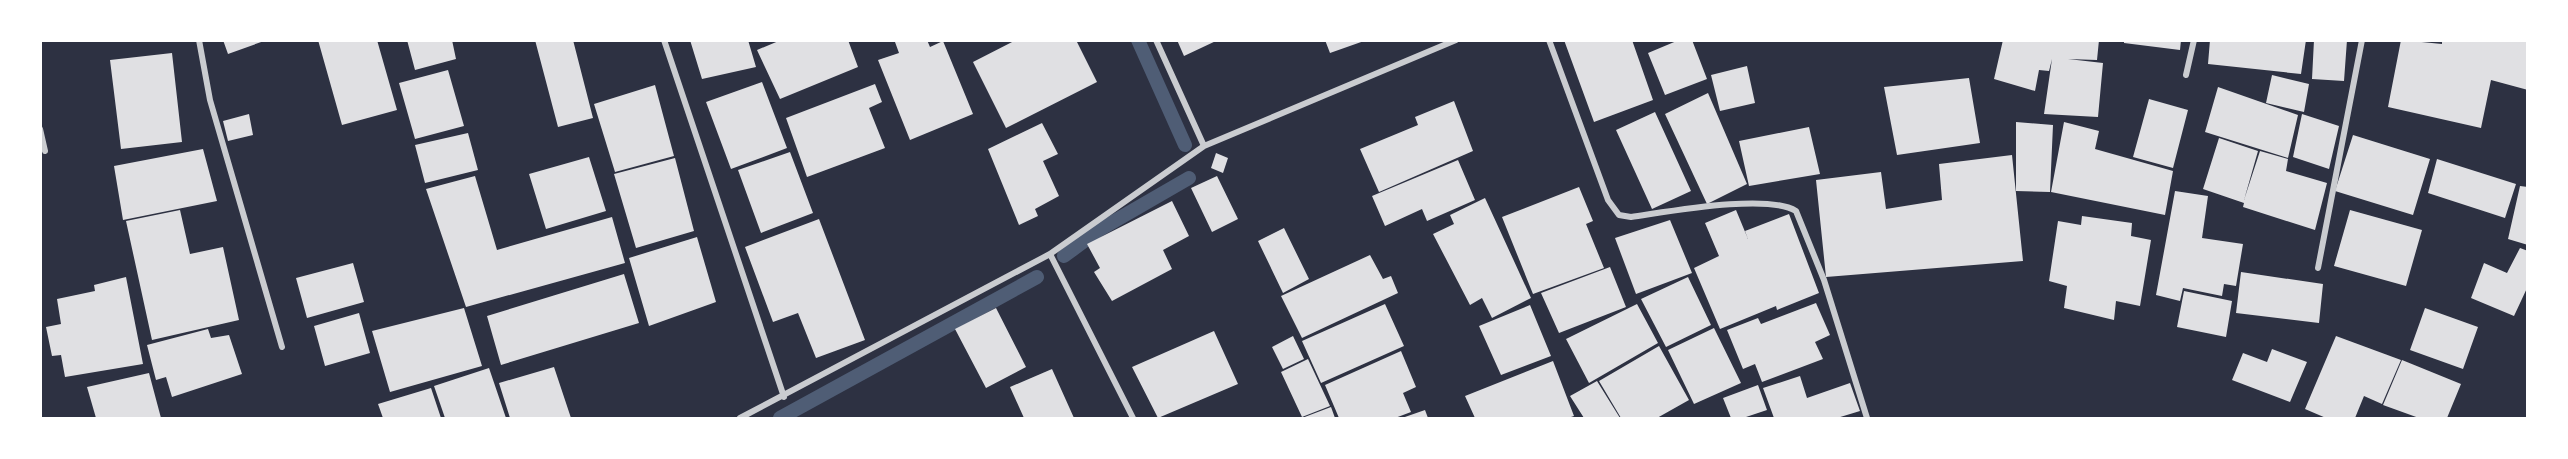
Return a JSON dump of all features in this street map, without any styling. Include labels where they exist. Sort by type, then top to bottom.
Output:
[{"type":"street","points":[[199,40],[210,100],[282,347]]},
{"type":"street","points":[[664,40],[784,397]]},
{"type":"street","points":[[1156,40],[1204,146]]},
{"type":"street","points":[[740,418],[784,397],[1050,254],[1204,146],[1456,40]]},
{"type":"street","points":[[1549,40],[1608,200],[1619,214],[1631,217],[1746,205],[1777,205],[1796,211],[1824,280],[1867,418]]},
{"type":"street","points":[[2187,75],[2194,40]]},
{"type":"street","points":[[2318,268],[2362,40]]},
{"type":"street","points":[[40,129],[45,151]]},
{"type":"street","points":[[1050,254],[1132,418]]},
{"type":"building","points":[[223,40],[264,40],[264,41],[228,54]]},
{"type":"building","points":[[318,40],[377,40],[397,110],[342,125]]},
{"type":"building","points":[[407,40],[452,40],[456,59],[415,70]]},
{"type":"building","points":[[535,40],[573,40],[593,118],[558,127]]},
{"type":"building","points":[[690,40],[748,40],[756,67],[702,79]]},
{"type":"building","points":[[781,40],[848,40],[858,67],[780,99],[757,50]]},
{"type":"building","points":[[897,40],[927,40],[930,47],[943,41],[973,114],[910,140],[878,60],[899,53],[895,42]]},
{"type":"building","points":[[1016,40],[1076,40],[1097,82],[1006,128],[973,62]]},
{"type":"building","points":[[1177,40],[1218,40],[1184,56]]},
{"type":"building","points":[[1325,40],[1364,40],[1364,41],[1330,53]]},
{"type":"building","points":[[1564,40],[1632,40],[1653,100],[1594,122]]},
{"type":"building","points":[[1679,40],[1692,40],[1707,79],[1665,95],[1648,53]]},
{"type":"building","points":[[2003,40],[2099,40],[2097,60],[2068,59],[2103,63],[2098,117],[2044,114],[2052,59],[2049,71],[2039,70],[2035,91],[1994,79]]},
{"type":"building","points":[[2124,40],[2181,40],[2180,50],[2124,43]]},
{"type":"building","points":[[2210,40],[2306,40],[2301,74],[2208,64]]},
{"type":"building","points":[[2314,40],[2347,40],[2344,81],[2312,79]]},
{"type":"building","points":[[2401,40],[2442,44],[2442,40],[2528,40],[2528,90],[2491,80],[2481,128],[2388,107]]},
{"type":"building","points":[[172,53],[182,142],[121,149],[110,60]]},
{"type":"building","points":[[1747,66],[1755,103],[1720,111],[1711,75]]},
{"type":"building","points":[[448,70],[464,126],[415,139],[399,83]]},
{"type":"building","points":[[2272,75],[2309,84],[2304,112],[2266,103]]},
{"type":"building","points":[[1969,78],[1980,143],[1897,155],[1884,87]]},
{"type":"building","points":[[762,82],[787,148],[731,169],[706,102]]},
{"type":"building","points":[[875,84],[882,102],[869,108],[885,148],[807,177],[786,118]]},
{"type":"building","points":[[655,85],[674,156],[615,172],[594,104]]},
{"type":"building","points":[[2218,87],[2298,115],[2288,158],[2205,132]]},
{"type":"building","points":[[1708,93],[1747,184],[1707,204],[1665,114]]},
{"type":"building","points":[[2149,99],[2188,110],[2173,168],[2133,157]]},
{"type":"building","points":[[1454,101],[1473,151],[1379,192],[1360,149],[1418,125],[1415,117]]},
{"type":"building","points":[[1655,112],[1691,191],[1652,209],[1616,130]]},
{"type":"building","points":[[249,114],[253,135],[228,141],[223,121]]},
{"type":"building","points":[[2302,114],[2339,126],[2329,169],[2293,157]]},
{"type":"building","points":[[2016,122],[2053,125],[2050,192],[2016,191]]},
{"type":"building","points":[[2064,122],[2099,131],[2095,149],[2173,171],[2165,215],[2051,192]]},
{"type":"building","points":[[1042,123],[1058,154],[1043,161],[1059,196],[1035,209],[1038,216],[1019,225],[988,149]]},
{"type":"building","points":[[1809,127],[1820,174],[1749,186],[1739,141]]},
{"type":"building","points":[[468,133],[478,170],[425,183],[415,145]]},
{"type":"building","points":[[2353,135],[2430,159],[2413,215],[2335,191]]},
{"type":"building","points":[[2219,138],[2258,151],[2244,200],[2260,151],[2288,159],[2286,171],[2327,183],[2315,230],[2243,207],[2244,203],[2203,189]]},
{"type":"building","points":[[203,149],[217,201],[123,220],[114,166]]},
{"type":"building","points":[[790,152],[813,213],[761,233],[738,170]]},
{"type":"building","points":[[1216,153],[1228,158],[1223,173],[1211,168]]},
{"type":"building","points":[[2012,155],[2023,261],[1826,277],[1816,180],[1881,172],[1886,209],[1942,200],[1939,164]]},
{"type":"building","points":[[589,157],[606,211],[546,229],[529,174]]},
{"type":"building","points":[[675,158],[694,231],[636,248],[614,174]]},
{"type":"building","points":[[2437,159],[2516,184],[2505,218],[2428,193]]},
{"type":"building","points":[[1458,160],[1475,200],[1427,221],[1422,209],[1385,226],[1372,196]]},
{"type":"building","points":[[475,176],[497,250],[612,217],[625,263],[466,307],[426,189]]},
{"type":"building","points":[[1217,176],[1238,219],[1212,232],[1191,188]]},
{"type":"building","points":[[2520,186],[2528,187],[2528,245],[2508,239]]},
{"type":"building","points":[[1579,187],[1593,221],[1586,224],[1604,268],[1533,294],[1502,217]]},
{"type":"building","points":[[2175,191],[2208,196],[2202,238],[2243,244],[2236,286],[2224,284],[2222,296],[2183,288],[2180,301],[2156,295]]},
{"type":"building","points":[[1485,198],[1531,298],[1492,318],[1482,298],[1470,305],[1433,234],[1454,224],[1450,215]]},
{"type":"building","points":[[1172,201],[1189,236],[1163,250],[1172,269],[1112,301],[1094,272],[1100,268],[1087,244]]},
{"type":"building","points":[[180,210],[190,254],[223,247],[239,320],[152,340],[126,221]]},
{"type":"building","points":[[1736,210],[1748,239],[1745,231],[1789,214],[1819,293],[1777,310],[1776,306],[1720,329],[1694,268],[1719,256],[1705,223]]},
{"type":"building","points":[[2350,210],[2422,230],[2406,286],[2334,266]]},
{"type":"building","points":[[2082,216],[2132,223],[2131,236],[2151,240],[2140,306],[2116,301],[2114,320],[2064,308],[2067,286],[2049,281],[2058,221],[2081,225]]},
{"type":"building","points":[[819,219],[865,340],[816,358],[798,313],[773,322],[745,247]]},
{"type":"building","points":[[1670,220],[1692,273],[1636,294],[1615,238]]},
{"type":"building","points":[[1284,228],[1309,279],[1283,293],[1258,241]]},
{"type":"building","points":[[697,237],[716,302],[649,326],[629,258]]},
{"type":"building","points":[[2520,248],[2528,251],[2528,286],[2514,316],[2471,298],[2484,263],[2507,273]]},
{"type":"building","points":[[1370,255],[1383,279],[1391,276],[1398,293],[1302,338],[1281,296]]},
{"type":"building","points":[[353,263],[364,302],[307,318],[296,278]]},
{"type":"building","points":[[1610,267],[1626,307],[1559,333],[1541,293]]},
{"type":"building","points":[[2241,272],[2323,284],[2319,323],[2236,313]]},
{"type":"building","points":[[624,274],[639,323],[501,365],[487,316]]},
{"type":"building","points":[[126,277],[143,364],[65,377],[61,355],[52,356],[46,327],[61,324],[57,299],[95,291],[94,285]]},
{"type":"building","points":[[1688,277],[1711,325],[1666,347],[1641,299]]},
{"type":"building","points":[[2184,291],[2232,301],[2226,337],[2177,327]]},
{"type":"building","points":[[1816,303],[1830,335],[1815,342],[1823,359],[1762,382],[1755,364],[1743,369],[1727,330],[1758,318],[1761,324]]},
{"type":"building","points":[[1385,304],[1404,346],[1321,383],[1302,341]]},
{"type":"building","points":[[1637,304],[1658,343],[1589,383],[1566,339]]},
{"type":"building","points":[[1530,305],[1551,356],[1501,375],[1479,326]]},
{"type":"building","points":[[464,308],[482,366],[390,392],[372,331]]},
{"type":"building","points":[[996,308],[1026,367],[986,388],[955,329]]},
{"type":"building","points":[[2425,308],[2478,327],[2463,369],[2410,350]]},
{"type":"building","points":[[359,313],[370,353],[325,366],[314,326]]},
{"type":"building","points":[[1714,328],[1741,383],[1694,404],[1668,350]]},
{"type":"building","points":[[208,329],[211,338],[229,335],[242,374],[172,397],[166,377],[156,380],[147,345]]},
{"type":"building","points":[[1214,331],[1238,384],[1158,418],[1132,367]]},
{"type":"building","points":[[1293,336],[1304,359],[1283,369],[1272,347]]},
{"type":"building","points":[[2336,336],[2401,360],[2382,404],[2364,396],[2355,418],[2326,418],[2305,409]]},
{"type":"building","points":[[1659,346],[1689,400],[1657,418],[1621,418],[1599,381]]},
{"type":"building","points":[[2272,349],[2307,362],[2290,402],[2232,380],[2243,353],[2267,362]]},
{"type":"building","points":[[1401,351],[1416,387],[1403,393],[1411,412],[1395,418],[1339,418],[1325,385]]},
{"type":"building","points":[[1308,359],[1330,406],[1302,417],[1281,372]]},
{"type":"building","points":[[2402,360],[2461,384],[2447,418],[2419,418],[2383,405]]},
{"type":"building","points":[[1553,361],[1574,416],[1568,418],[1475,418],[1465,396]]},
{"type":"building","points":[[554,367],[571,418],[510,418],[499,383]]},
{"type":"building","points":[[489,368],[506,418],[445,418],[434,386]]},
{"type":"building","points":[[1052,369],[1074,418],[1024,418],[1010,387]]},
{"type":"building","points":[[149,373],[161,418],[96,418],[87,387]]},
{"type":"building","points":[[1800,376],[1807,398],[1850,383],[1860,411],[1837,418],[1774,418],[1763,388]]},
{"type":"building","points":[[1597,381],[1620,418],[1584,418],[1570,396]]},
{"type":"building","points":[[1758,385],[1767,410],[1743,418],[1731,418],[1723,398]]},
{"type":"building","points":[[431,388],[441,418],[383,418],[378,404]]},
{"type":"building","points":[[1331,407],[1335,418],[1302,418]]},
{"type":"building","points":[[1425,410],[1428,418],[1402,418]]},
{"type":"waterway","points":[[1138,40],[1185,145]]},
{"type":"waterway","points":[[1064,256],[1099,230],[1189,178]]},
{"type":"waterway","points":[[780,418],[1037,277]]}]
